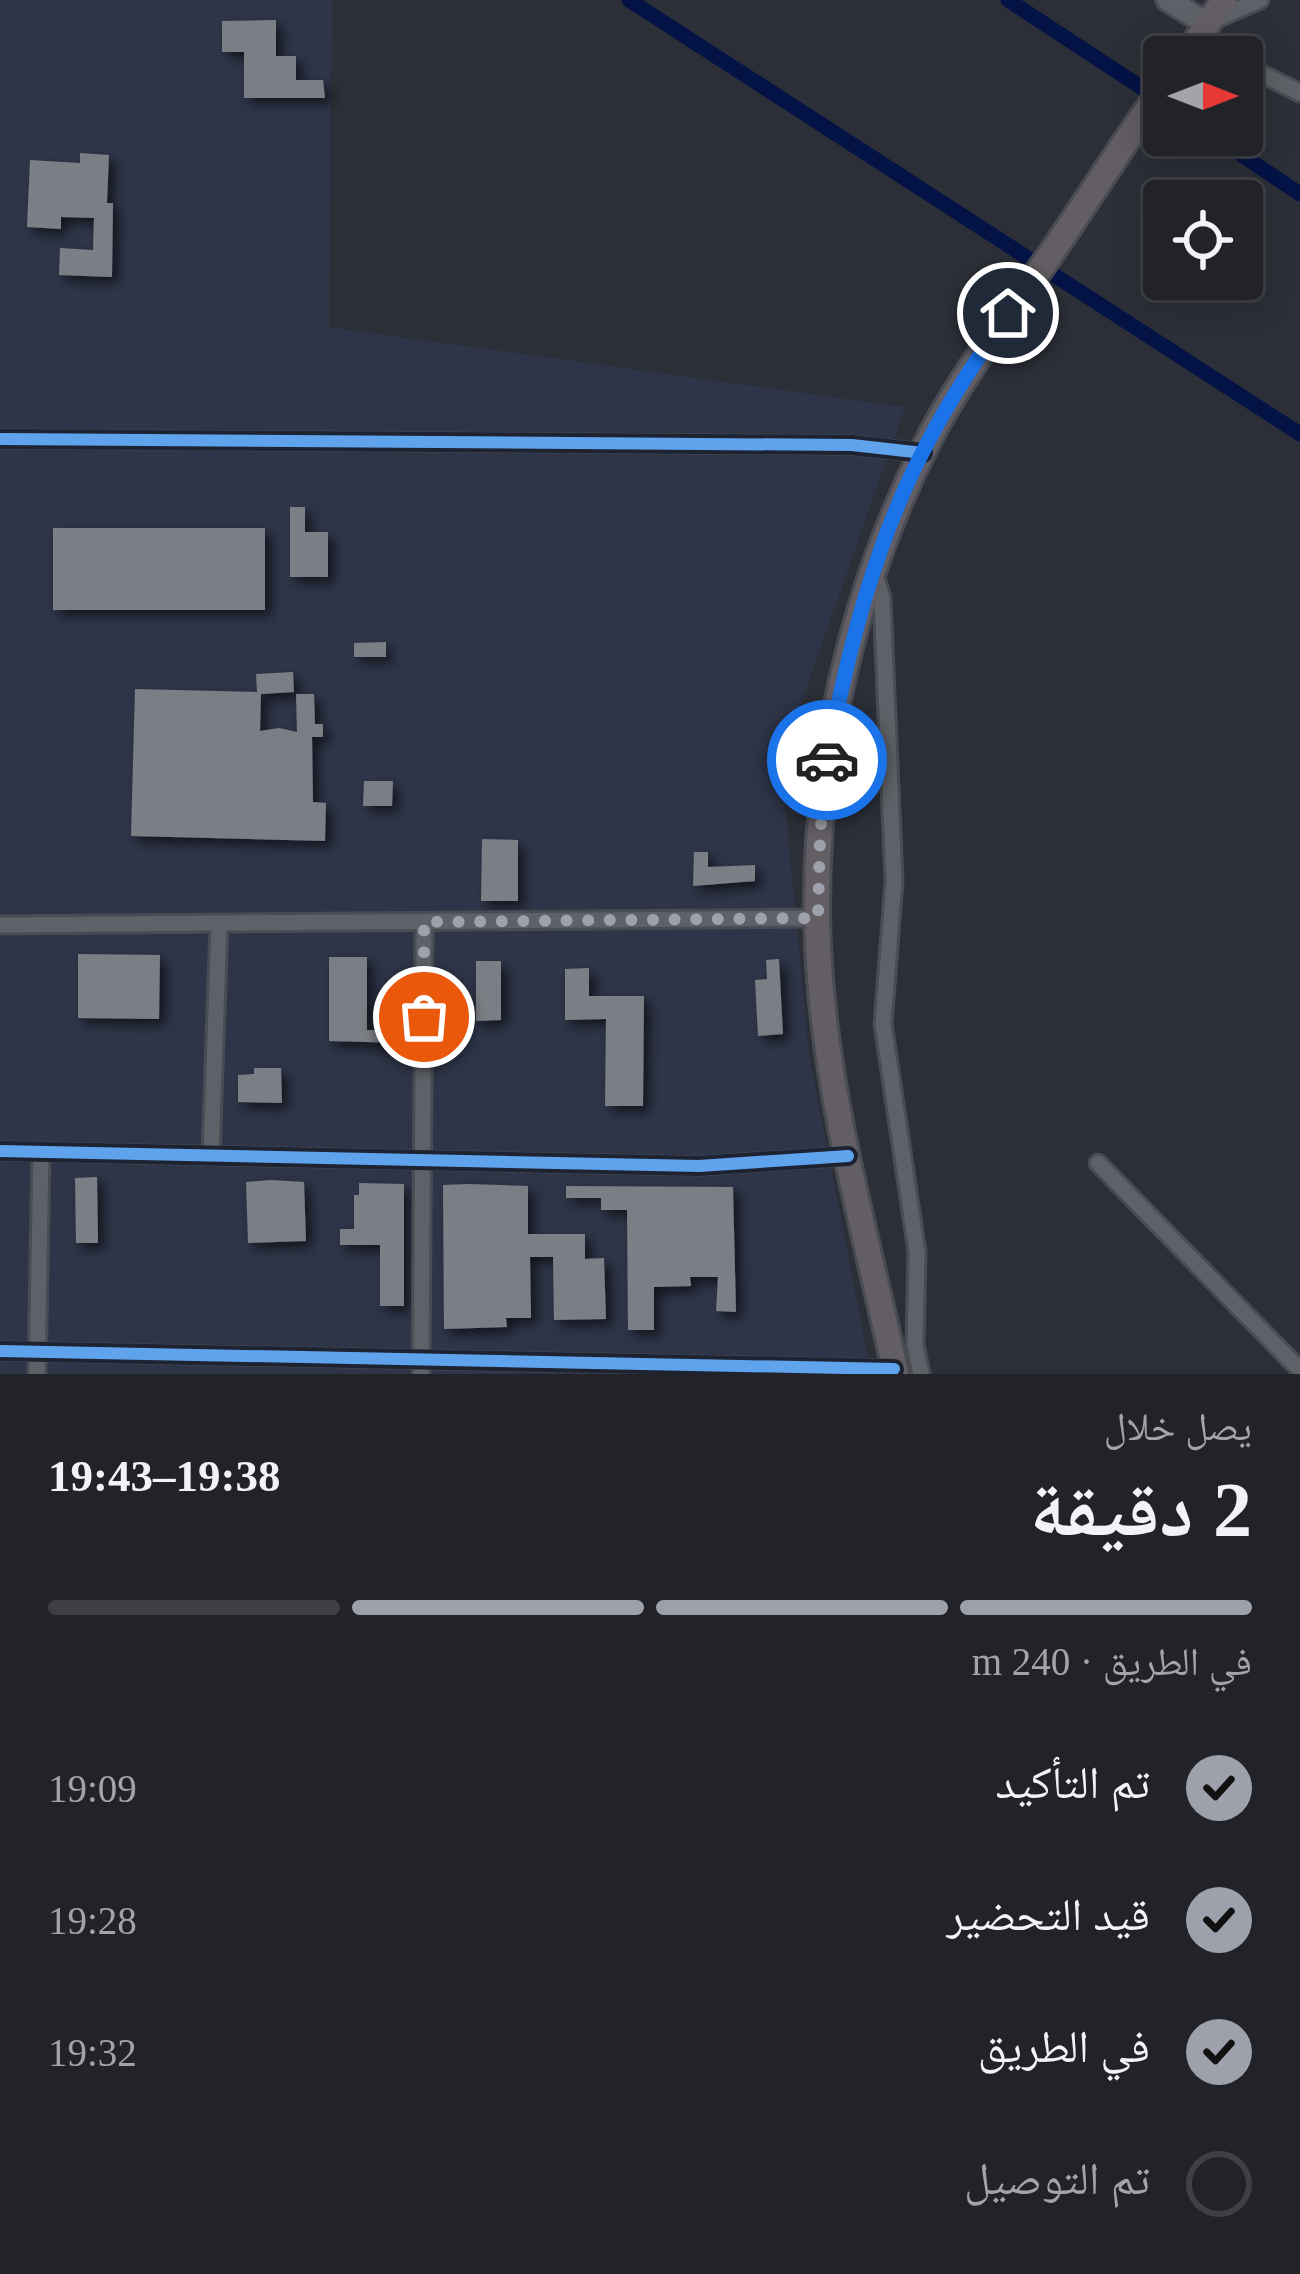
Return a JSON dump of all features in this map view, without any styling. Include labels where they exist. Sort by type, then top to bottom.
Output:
[{"type":"main road","points":[[1199,36],[1224,0]]},
{"type":"main road","points":[[895,1371],[832,1076],[821,992],[818,918],[824,776],[851,644],[922,453],[960,385],[1143,116]]},
{"type":"street","points":[[1168,0],[1193,36]]},
{"type":"street","points":[[1204,36],[1260,0]]},
{"type":"street","points":[[1263,74],[1300,92]]},
{"type":"street","points":[[0,439],[852,445],[922,453]]},
{"type":"street","points":[[874,572],[882,598],[894,880],[883,1024],[917,1252],[915,1345],[921,1374]]},
{"type":"street","points":[[0,925],[818,918]]},
{"type":"street","points":[[422,1367],[424,922]]},
{"type":"street","points":[[211,1155],[219,924]]},
{"type":"street","points":[[0,1151],[699,1166],[848,1156]]},
{"type":"street","points":[[37,1374],[41,1152]]},
{"type":"street","points":[[1098,1163],[1300,1370]]},
{"type":"street","points":[[0,1351],[422,1367],[895,1371]]},
{"type":"shaded area","points":[[0,0],[332,0],[329,327],[905,407],[781,761],[809,1054],[871,1374],[0,1374]]},
{"type":"building","points":[[276,20],[276,56],[296,56],[296,80],[323,80],[325,98],[244,98],[244,52],[222,52],[222,21]]},
{"type":"building","points":[[80,153],[109,155],[112,277],[59,275],[60,248],[93,250],[94,218],[61,217],[61,229],[27,227],[30,160],[80,163]]},
{"type":"building","points":[[290,507],[305,507],[305,532],[328,532],[328,577],[290,577]]},
{"type":"building","points":[[53,528],[265,528],[265,610],[53,610]]},
{"type":"building","points":[[386,642],[386,657],[354,657],[354,643]]},
{"type":"building","points":[[293,672],[294,692],[261,694],[260,731],[297,732],[296,694],[314,694],[315,724],[323,724],[323,737],[312,737],[313,802],[326,803],[325,841],[131,836],[135,689],[257,692],[256,674]]},
{"type":"building","points":[[364,781],[393,781],[392,806],[363,806]]},
{"type":"building","points":[[482,839],[518,840],[518,901],[481,901]]},
{"type":"building","points":[[694,852],[708,852],[708,867],[755,865],[755,881],[693,886]]},
{"type":"building","points":[[78,954],[160,955],[159,1019],[78,1018]]},
{"type":"building","points":[[329,957],[367,957],[367,1030],[401,1030],[401,1043],[329,1041]]},
{"type":"building","points":[[779,959],[783,1034],[758,1036],[755,980],[767,979],[766,960]]},
{"type":"building","points":[[476,961],[501,961],[501,1020],[476,1021]]},
{"type":"building","points":[[589,968],[589,996],[644,996],[643,1106],[605,1106],[606,1019],[565,1020],[565,969]]},
{"type":"building","points":[[254,1068],[281,1068],[282,1103],[238,1102],[238,1075],[254,1074]]},
{"type":"building","points":[[97,1177],[98,1243],[76,1243],[75,1178]]},
{"type":"building","points":[[246,1182],[304,1182],[306,1241],[248,1243]]},
{"type":"building","points":[[359,1183],[404,1184],[404,1306],[380,1306],[380,1245],[340,1245],[340,1229],[354,1229],[354,1195],[359,1195]]},
{"type":"building","points":[[443,1185],[528,1186],[528,1234],[585,1234],[585,1259],[604,1258],[606,1319],[554,1320],[553,1257],[530,1257],[531,1318],[506,1318],[507,1327],[444,1329]]},
{"type":"building","points":[[566,1186],[733,1187],[736,1312],[716,1311],[718,1277],[690,1277],[691,1286],[654,1287],[654,1330],[628,1330],[627,1210],[601,1210],[601,1198],[566,1198]]},
{"type":"waterway","points":[[629,0],[1300,434]]},
{"type":"waterway","points":[[1008,0],[1143,89]]},
{"type":"waterway","points":[[1243,156],[1300,194]]},
{"type":"cycle path","points":[[0,439],[852,445],[923,453]]},
{"type":"cycle path","points":[[0,1151],[699,1166],[848,1156]]},
{"type":"cycle path","points":[[0,1351],[894,1369]]},
{"type":"way so far","points":[[424,1017],[424,922],[818,918],[827,760]]},
{"type":"route","points":[[827,760],[851,644],[899,504],[928,441],[1008,313]]}]
